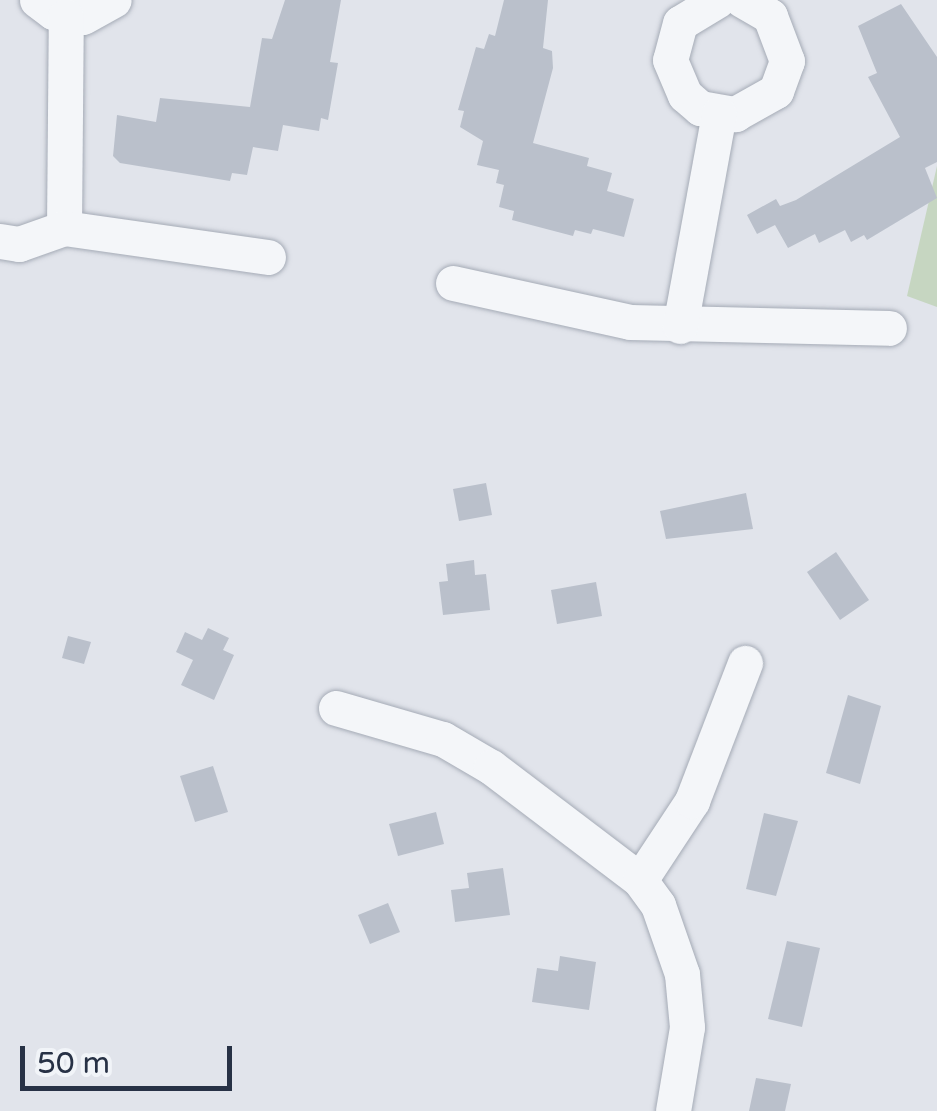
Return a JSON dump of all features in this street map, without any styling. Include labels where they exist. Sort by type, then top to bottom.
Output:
[{"type":"street","points":[[64,228],[52,8],[99,11],[114,0]]},
{"type":"street","points":[[700,3],[680,23],[670,60],[685,95],[719,114],[750,110],[783,77],[785,44],[766,5]]},
{"type":"street","points":[[680,326],[719,114]]},
{"type":"street","points":[[0,241],[20,244],[64,228],[268,257]]},
{"type":"street","points":[[453,283],[630,322],[889,328]]},
{"type":"street","points":[[640,880],[692,801],[745,664]]},
{"type":"street","points":[[336,708],[443,739],[491,767],[640,880],[658,906],[682,974],[686,1028],[673,1111]]},
{"type":"green space","points":[[937,166],[937,307],[907,296]]},
{"type":"building","points":[[285,0],[341,0],[330,62],[338,63],[328,120],[321,118],[319,131],[283,125],[278,151],[253,147],[247,175],[232,173],[230,181],[120,163],[113,156],[117,115],[156,122],[160,98],[250,107],[262,38],[272,39]]},
{"type":"building","points":[[504,0],[548,0],[543,48],[552,51],[553,68],[533,143],[589,158],[587,166],[612,173],[607,191],[634,199],[624,237],[593,229],[591,234],[575,230],[573,236],[512,220],[514,211],[499,207],[504,185],[496,183],[499,170],[477,165],[483,141],[460,127],[464,111],[458,110],[476,47],[484,49],[489,34],[495,36]]},
{"type":"building","points":[[901,4],[937,57],[937,162],[925,168],[937,198],[867,240],[864,235],[851,242],[845,230],[819,243],[815,234],[788,248],[775,225],[757,234],[747,215],[776,199],[780,206],[796,200],[900,137],[868,77],[877,73],[858,26]]},
{"type":"building","points":[[486,483],[492,515],[459,521],[453,489]]},
{"type":"building","points":[[746,493],[753,529],[666,539],[660,511]]},
{"type":"building","points":[[836,552],[869,600],[840,620],[807,572]]},
{"type":"building","points":[[474,560],[475,575],[486,574],[490,610],[443,615],[439,582],[448,581],[446,564]]},
{"type":"building","points":[[596,582],[602,616],[557,624],[551,590]]},
{"type":"building","points":[[208,628],[229,638],[223,650],[234,655],[214,700],[181,685],[193,660],[176,652],[185,632],[202,640]]},
{"type":"building","points":[[68,636],[91,642],[84,664],[62,658]]},
{"type":"building","points":[[848,695],[881,706],[860,784],[826,773]]},
{"type":"building","points":[[213,766],[228,812],[195,822],[180,776]]},
{"type":"building","points":[[436,812],[444,844],[398,856],[389,824]]},
{"type":"building","points":[[764,813],[798,821],[776,896],[746,889]]},
{"type":"building","points":[[503,868],[510,915],[455,922],[451,890],[469,888],[467,873]]},
{"type":"building","points":[[388,903],[400,932],[370,944],[358,915]]},
{"type":"building","points":[[787,941],[820,948],[802,1027],[768,1019]]},
{"type":"building","points":[[560,956],[596,962],[589,1010],[532,1002],[537,968],[558,971]]},
{"type":"building","points":[[756,1078],[791,1084],[785,1111],[749,1111]]}]
